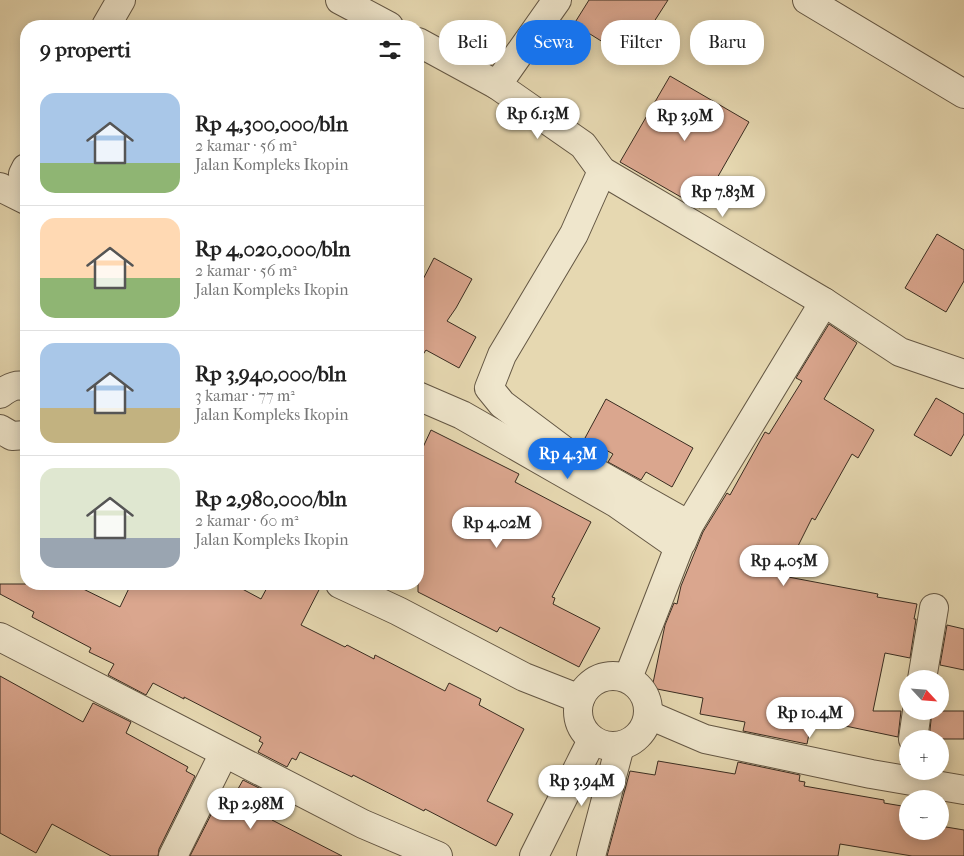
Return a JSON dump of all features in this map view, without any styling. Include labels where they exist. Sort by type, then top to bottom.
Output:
[{"type":"street","points":[[109,20],[121,0]]},
{"type":"street","points":[[340,0],[378,20]]},
{"type":"street","points":[[496,85],[557,0]]},
{"type":"street","points":[[807,0],[964,94]]},
{"type":"street","points":[[424,48],[496,85],[583,145],[602,171],[824,302],[900,352],[964,374]]},
{"type":"street","points":[[602,171],[574,234],[502,355],[489,388],[502,404],[586,467],[684,536]]},
{"type":"street","points":[[0,187],[20,181]]},
{"type":"street","points":[[628,678],[684,536],[824,302]]},
{"type":"street","points":[[0,394],[8,387],[20,385]]},
{"type":"street","points":[[424,399],[462,415],[616,503],[684,536]]},
{"type":"street","points":[[353,590],[398,611],[524,677],[580,699]]},
{"type":"street","points":[[924,670],[934,608]]},
{"type":"street","points":[[0,637],[363,824],[438,856]]},
{"type":"street","points":[[614,675],[628,678],[640,687],[647,700],[649,715],[647,722],[640,735],[634,741],[620,746],[605,746],[592,740],[579,722],[576,714],[580,699],[587,687],[599,678],[614,675]]},
{"type":"street","points":[[649,715],[704,739],[899,774]]},
{"type":"street","points":[[534,856],[592,740]]},
{"type":"street","points":[[591,856],[620,746]]},
{"type":"street","points":[[173,856],[224,753]]},
{"type":"street","points":[[926,780],[964,790]]},
{"type":"building","points":[[589,0],[668,0],[655,20],[601,20],[601,41],[591,35],[591,20],[576,20]]},
{"type":"building","points":[[670,76],[749,122],[700,208],[620,162]]},
{"type":"building","points":[[937,234],[964,250],[964,281],[946,312],[905,288]]},
{"type":"building","points":[[434,258],[472,279],[447,321],[476,337],[459,368],[426,350],[424,353],[424,277]]},
{"type":"building","points":[[829,324],[857,343],[824,399],[874,430],[858,458],[852,454],[815,520],[812,518],[783,576],[878,594],[877,597],[917,604],[910,658],[885,653],[873,711],[899,711],[898,737],[812,719],[807,744],[743,731],[745,722],[700,714],[703,698],[652,688],[665,625],[674,603],[677,604],[681,586],[703,532],[727,493],[730,495],[765,432],[769,434],[802,381],[796,378]]},
{"type":"building","points":[[936,398],[964,414],[964,434],[951,456],[914,435]]},
{"type":"building","points":[[606,399],[693,448],[672,487],[646,472],[641,480],[608,462],[613,454],[585,438]]},
{"type":"building","points":[[431,430],[519,474],[515,482],[591,522],[552,597],[555,598],[553,604],[600,628],[579,667],[500,627],[497,632],[418,592],[418,590],[424,590],[424,445]]},
{"type":"building","points":[[0,584],[20,584],[20,590],[85,590],[120,607],[128,590],[244,590],[261,599],[266,590],[319,590],[301,625],[374,659],[375,655],[445,691],[449,683],[481,699],[479,705],[524,729],[487,801],[513,814],[496,846],[425,809],[424,811],[353,775],[352,777],[300,752],[296,760],[292,758],[287,767],[258,752],[263,743],[259,741],[261,737],[184,697],[184,699],[153,683],[146,695],[108,675],[114,664],[89,652],[91,648],[32,617],[34,612],[0,594]]},
{"type":"building","points":[[947,625],[964,629],[964,670],[940,665]]},
{"type":"building","points":[[0,676],[83,722],[93,703],[131,722],[126,733],[188,767],[186,771],[195,776],[159,849],[158,856],[111,856],[52,824],[36,853],[0,833]]},
{"type":"building","points":[[949,711],[964,711],[964,739],[949,739],[949,730],[930,730],[931,720],[949,720]]},
{"type":"building","points":[[658,761],[735,774],[738,762],[800,775],[799,781],[805,782],[804,786],[884,800],[884,803],[899,806],[899,840],[949,840],[949,828],[964,830],[964,856],[912,856],[840,844],[838,856],[607,856],[630,771],[655,775]]},
{"type":"building","points":[[243,780],[273,795],[265,812],[274,817],[272,820],[342,856],[190,856],[223,791],[234,796]]}]
